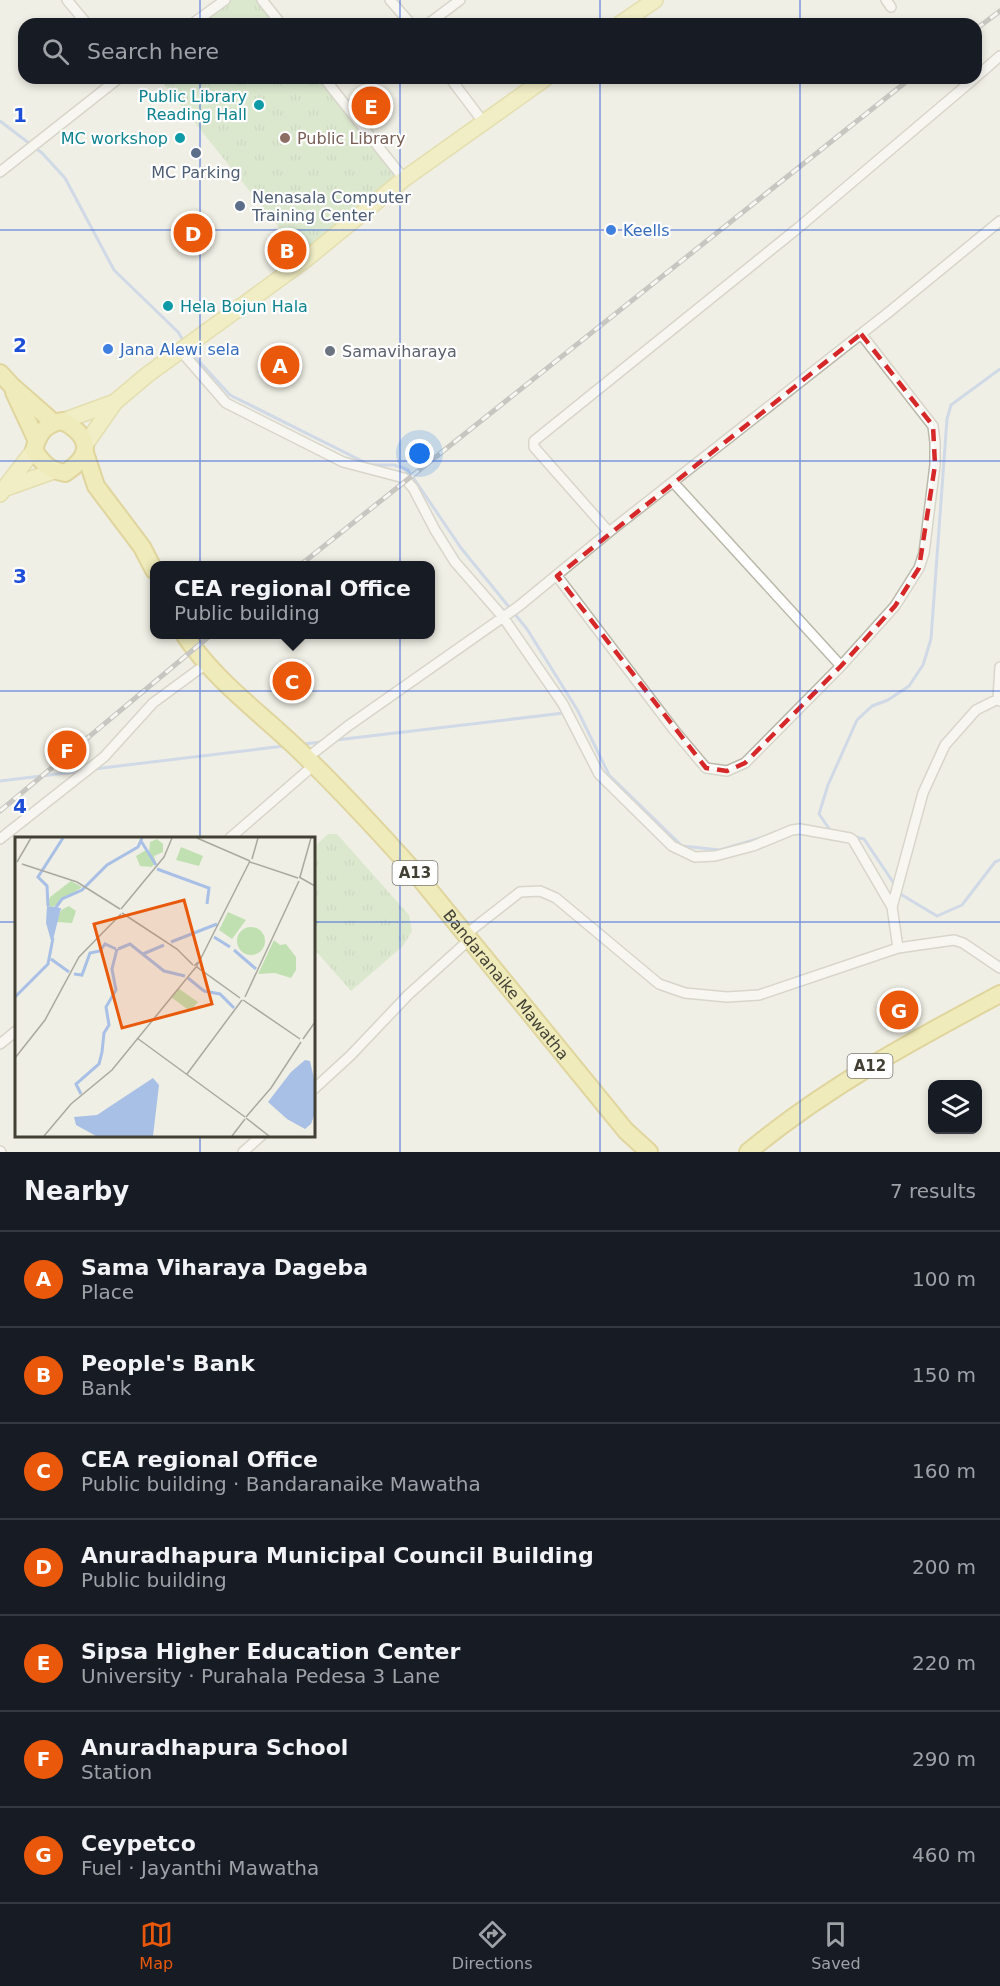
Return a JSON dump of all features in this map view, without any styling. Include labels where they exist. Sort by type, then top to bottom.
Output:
[{"type":"highway","points":[[0,373],[12,386],[58,422],[77,429],[96,486],[129,528],[150,563]]},
{"type":"highway","points":[[12,386],[42,463],[96,486]]},
{"type":"highway","points":[[35,445],[43,429],[58,422]]},
{"type":"highway","points":[[59,472],[77,465],[85,449]]},
{"type":"highway","name":"Bandaranaike Mawatha","points":[[188,639],[206,664],[310,761],[380,833],[626,1131],[649,1152]]},
{"type":"highway","name":"A12","points":[[748,1152],[801,1110],[861,1072],[1000,994]]},
{"type":"highway","name":"Bandaranaike Mawatha","points":[[626,1131],[637,1152]]},
{"type":"main road","points":[[629,18],[655,0]]},
{"type":"main road","points":[[85,449],[115,402],[180,350],[305,261],[404,179],[538,84]]},
{"type":"main road","points":[[58,422],[115,402]]},
{"type":"main road","points":[[3,491],[35,445]]},
{"type":"main road","points":[[3,491],[59,472]]},
{"type":"street","points":[[67,0],[82,18]]},
{"type":"street","points":[[200,18],[225,0]]},
{"type":"street","points":[[262,0],[276,18]]},
{"type":"street","points":[[390,0],[406,18]]},
{"type":"street","points":[[436,18],[460,0]]},
{"type":"street","points":[[982,71],[1000,56]]},
{"type":"street","points":[[0,172],[111,84]]},
{"type":"street","points":[[329,84],[404,179]]},
{"type":"street","points":[[455,84],[484,123]]},
{"type":"street","points":[[609,532],[534,447],[534,441],[798,228],[967,84]]},
{"type":"street","points":[[231,837],[348,726],[519,606],[1000,221]]},
{"type":"street","points":[[557,576],[674,730],[706,768],[727,771],[746,763],[841,666],[895,606],[919,568],[924,553],[934,465],[933,426],[861,334]]},
{"type":"street","points":[[180,350],[226,402],[343,462],[404,478],[413,488],[435,530],[455,561],[506,616],[563,704],[599,774],[672,846],[695,857],[715,856],[753,846],[792,830],[800,829],[850,837],[854,840],[892,908],[898,948]]},
{"type":"street","points":[[673,482],[841,666]]},
{"type":"street","points":[[0,839],[104,757],[153,703],[206,664]]},
{"type":"street","points":[[892,908],[923,793],[945,745],[976,710],[999,700],[1000,667]]},
{"type":"street","points":[[315,1088],[351,1055],[467,937],[520,892],[540,891],[556,898],[660,984],[685,993],[727,997],[759,995],[898,948],[954,940],[963,943],[1000,968]]},
{"type":"street","points":[[0,1044],[15,1032]]},
{"type":"street","points":[[243,1152],[260,1137]]},
{"type":"highlighted area","points":[[861,334],[933,426],[935,465],[919,568],[895,606],[841,666],[745,763],[727,771],[706,768],[557,576]]},
{"type":"green space","points":[[225,0],[262,0],[276,18],[200,18]]},
{"type":"green space","points":[[164,84],[329,84],[404,179],[305,260]]},
{"type":"green space","points":[[328,834],[337,834],[409,915],[412,931],[403,946],[351,991],[315,950],[315,846]]},
{"type":"waterway","points":[[0,121],[42,153],[65,178],[114,270],[178,332],[183,340]]},
{"type":"waterway","points":[[195,357],[230,395],[370,465],[394,465],[408,470],[461,548],[527,629],[578,711],[609,775],[682,846],[720,850],[764,837]]},
{"type":"waterway","points":[[830,830],[819,814],[828,785],[857,720],[872,706],[888,700],[909,686],[923,665],[931,639],[947,419],[951,405],[1000,369]]},
{"type":"waterway","points":[[336,740],[564,713]]},
{"type":"waterway","points":[[303,744],[323,742]]},
{"type":"waterway","points":[[94,769],[284,746]]},
{"type":"waterway","points":[[0,781],[82,771]]},
{"type":"waterway","points":[[855,837],[864,839],[895,885]]},
{"type":"waterway","points":[[899,891],[937,916],[962,905],[995,862],[1000,860]]},
{"type":"railway","points":[[982,24],[1000,11]]},
{"type":"railway","points":[[305,561],[903,84]]},
{"type":"railway","points":[[0,811],[206,639]]},
{"type":"place","name":"Public Library Reading Hall","points":[[259,105]]},
{"type":"place","name":"Sipsa Higher Education Center","points":[[371,106]]},
{"type":"place","name":"MC workshop","points":[[180,138]]},
{"type":"place","name":"Public Library","points":[[285,138]]},
{"type":"place","name":"MC Parking","points":[[196,153]]},
{"type":"place","name":"Nenasala Computer Training Center","points":[[240,206]]},
{"type":"place","name":"Keells","points":[[611,230]]},
{"type":"place","name":"Anuradhapura Municipal Council Building","points":[[193,233]]},
{"type":"place","name":"People's Bank","points":[[287,250]]},
{"type":"place","name":"Hela Bojun Hala","points":[[168,306]]},
{"type":"place","name":"Jana Alewi sela","points":[[108,349]]},
{"type":"place","name":"Samaviharaya","points":[[330,351]]},
{"type":"place","name":"Sama Viharaya Dageba","points":[[280,365]]},
{"type":"place","name":"CEA regional Office","points":[[292,681]]},
{"type":"place","name":"Anuradhapura School","points":[[67,750]]},
{"type":"place","name":"Ceypetco","points":[[899,1010]]}]
